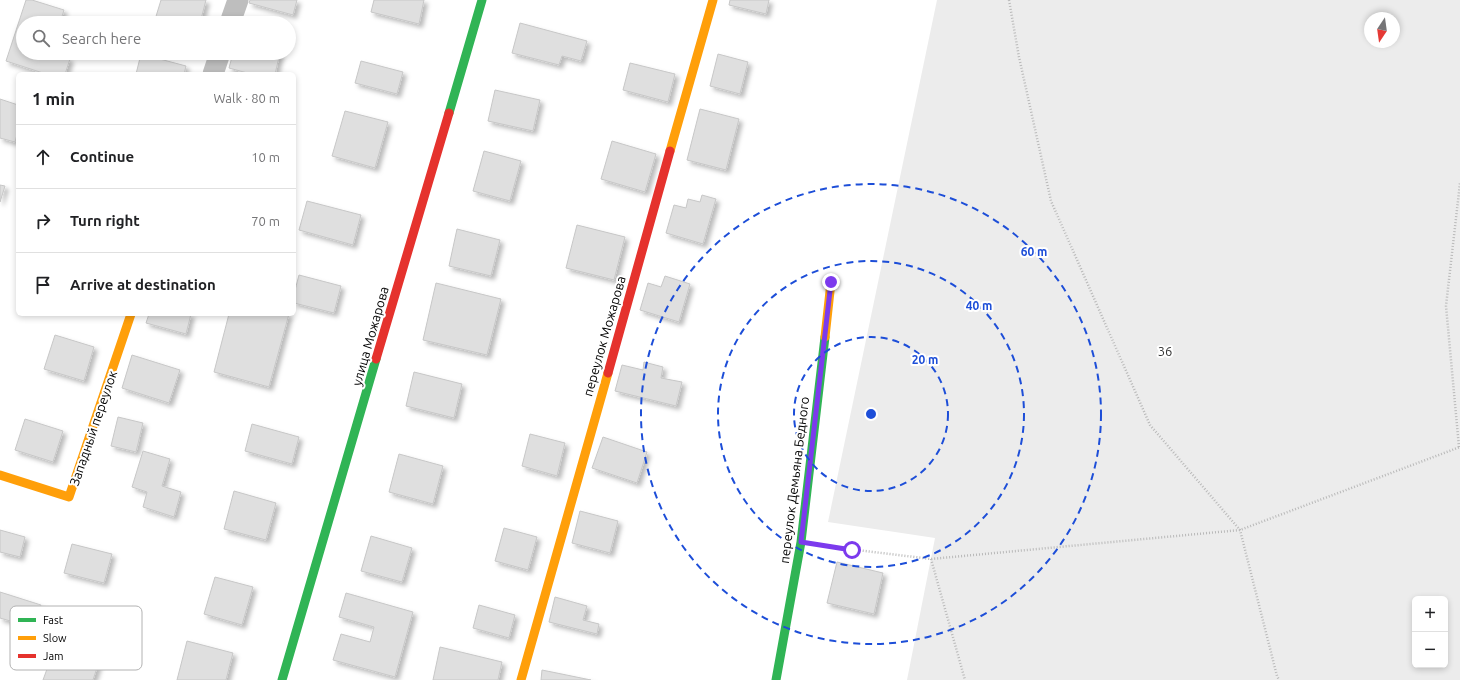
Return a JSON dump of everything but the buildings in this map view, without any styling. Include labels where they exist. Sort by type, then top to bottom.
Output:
[{"type":"street","points":[[232,16],[238,0]]},
{"type":"street","name":"улица Можарова","points":[[282,680],[482,0]]},
{"type":"street","name":"переулок Можарова","points":[[521,680],[713,0]]},
{"type":"street","points":[[214,72],[218,60]]},
{"type":"street","name":"переулок Демьяна Бедного","points":[[776,680],[801,542],[831,282]]},
{"type":"street","name":"Западный переулок","points":[[0,475],[69,497],[130,316]]},
{"type":"path","points":[[1009,0],[1019,57],[1051,202],[1150,425],[1240,530],[1279,680]]},
{"type":"path","points":[[801,542],[852,550],[931,559],[1240,530],[1460,447],[1446,306],[1460,183]]},
{"type":"path","points":[[931,559],[965,680]]},
{"type":"green space","name":"36","points":[[937,0],[1460,0],[1460,680],[907,680],[935,538],[828,522]]},
{"type":"traffic: fast","points":[[449,113],[482,0]]},
{"type":"traffic: fast","points":[[776,680],[801,542],[825,337]]},
{"type":"traffic: fast","points":[[282,680],[376,359]]},
{"type":"traffic: slow","points":[[670,151],[713,0]]},
{"type":"traffic: slow","points":[[825,337],[831,282]]},
{"type":"traffic: slow","points":[[0,475],[69,497],[130,316]]},
{"type":"traffic: slow","points":[[521,680],[608,373]]},
{"type":"traffic: jam","points":[[376,359],[449,113]]},
{"type":"traffic: jam","points":[[608,373],[670,151]]},
{"type":"route","points":[[831,282],[801,542],[852,550]]}]
